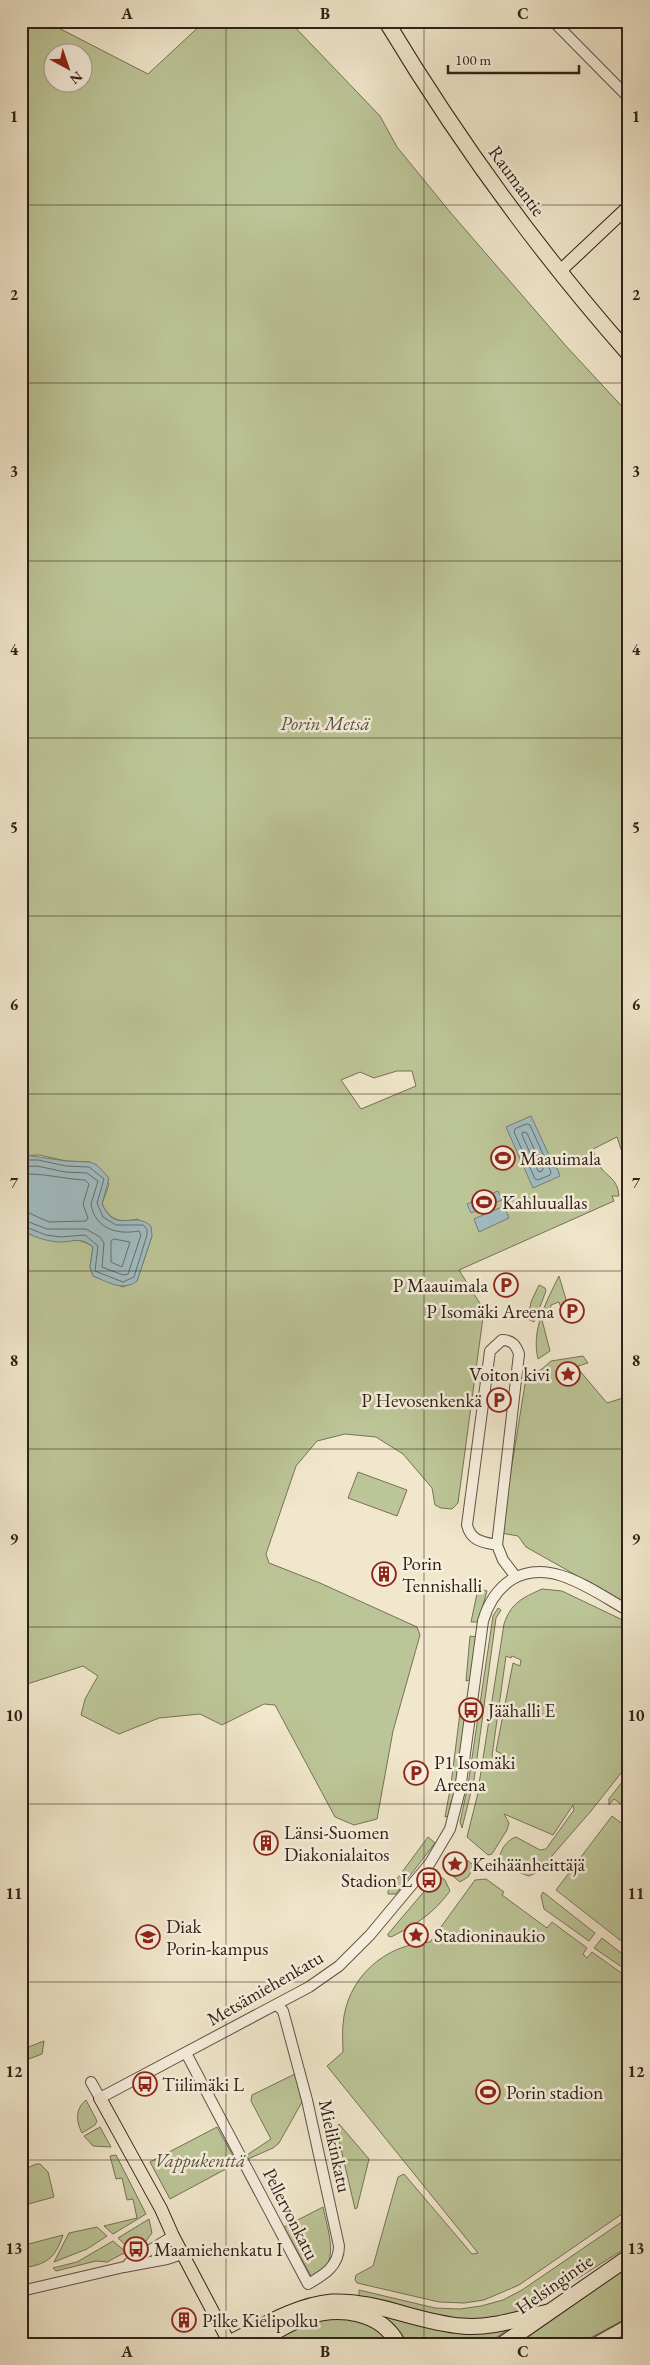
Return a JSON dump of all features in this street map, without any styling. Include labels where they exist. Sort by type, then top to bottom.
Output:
[{"type":"highway","name":"Raumantie","points":[[386,21],[419,76],[468,148],[559,272],[629,354]]},
{"type":"highway","name":"Helsingintie","points":[[503,2344],[629,2256]]},
{"type":"highway","points":[[230,2343],[277,2319],[331,2302],[369,2304],[462,2326],[494,2325],[548,2312]]},
{"type":"highway","points":[[255,2344],[307,2316],[342,2312],[356,2313],[377,2321],[386,2328],[398,2344]]},
{"type":"main road","points":[[559,272],[629,206]]},
{"type":"main road","points":[[100,2098],[161,2209],[182,2254],[230,2343]]},
{"type":"main road","points":[[595,2344],[629,2326]]},
{"type":"street","points":[[554,21],[629,98]]},
{"type":"street","points":[[496,1545],[475,1539],[471,1536],[468,1525],[490,1351],[502,1340],[508,1340],[517,1347],[519,1354],[496,1545],[503,1560],[516,1577],[536,1571],[559,1574],[629,1611]]},
{"type":"street","name":"Metsämiehenkatu","points":[[100,2098],[278,2005],[330,1972],[355,1950],[412,1886],[444,1843],[450,1829],[460,1790],[485,1614],[496,1593],[516,1577]]},
{"type":"street","name":"Mielikinkatu","points":[[278,2005],[283,2011],[307,2100],[339,2254],[330,2270],[308,2284]]},
{"type":"street","name":"Pellervonkatu","points":[[186,2053],[308,2284]]},
{"type":"street","points":[[91,2082],[100,2098]]},
{"type":"street","points":[[124,2267],[173,2236]]},
{"type":"street","points":[[21,2291],[167,2259],[182,2254]]},
{"type":"green space","name":"Porin Metsä","points":[[21,21],[45,21],[86,42],[42,42],[42,92],[92,92],[92,45],[148,74],[205,21],[289,21],[380,116],[397,147],[450,212],[566,346],[629,414],[629,1194],[626,1164],[617,1137],[593,1149],[599,1165],[616,1185],[619,1196],[612,1196],[614,1201],[459,1270],[484,1310],[458,1503],[452,1509],[441,1508],[435,1505],[432,1488],[403,1454],[376,1437],[345,1434],[317,1441],[296,1466],[266,1554],[269,1563],[320,1583],[417,1627],[420,1635],[393,1731],[377,1819],[354,1825],[335,1817],[275,1705],[264,1704],[222,1725],[200,1714],[159,1718],[119,1734],[81,1715],[85,1699],[98,1676],[83,1666],[21,1686],[21,1229],[39,1236],[67,1238],[85,1242],[93,1247],[90,1267],[93,1276],[123,1287],[137,1281],[152,1236],[138,1219],[126,1221],[117,1219],[105,1210],[102,1204],[109,1184],[90,1162],[66,1161],[39,1155],[21,1156]],"holes":[[[397,1071],[412,1071],[416,1086],[361,1109],[341,1080],[360,1072],[374,1078]]]},
{"type":"green space","points":[[559,1276],[568,1306],[561,1308],[559,1302],[551,1305],[550,1314],[541,1316]]},
{"type":"green space","points":[[539,1285],[545,1288],[546,1291],[534,1322],[528,1319],[531,1302]]},
{"type":"green space","points":[[541,1316],[550,1351],[538,1359],[536,1337]]},
{"type":"green space","points":[[583,1356],[588,1363],[578,1366],[580,1371],[607,1403],[629,1396],[629,1605],[526,1547],[518,1536],[501,1533],[526,1378],[542,1369],[551,1361]]},
{"type":"green space","points":[[358,1472],[407,1490],[397,1516],[348,1498]]},
{"type":"green space","points":[[478,1589],[487,1591],[478,1622],[471,1622]]},
{"type":"green space","points":[[542,1589],[562,1591],[629,1623],[629,1763],[591,1811],[538,1872],[529,1876],[504,1867],[499,1862],[500,1854],[504,1847],[516,1837],[540,1850],[546,1849],[574,1810],[573,1805],[553,1835],[504,1814],[509,1823],[507,1830],[492,1854],[488,1855],[467,1837],[477,1797],[504,1624],[510,1611],[518,1602]],"holes":[[[506,1656],[511,1658],[512,1656],[521,1660],[520,1666],[513,1663],[496,1751],[504,1755],[501,1761],[492,1756]]]},
{"type":"green space","points":[[498,1608],[501,1610],[496,1618],[474,1780],[462,1828],[460,1822],[468,1785],[493,1616]]},
{"type":"green space","points":[[470,1636],[478,1637],[472,1679],[466,1681]]},
{"type":"green space","points":[[461,1705],[464,1705],[463,1719],[466,1721],[456,1787],[448,1816],[445,1817],[451,1784]]},
{"type":"green space","points":[[629,1773],[629,1810],[614,1799],[609,1805],[609,1799]]},
{"type":"green space","points":[[612,1816],[629,1829],[629,1947],[556,1890]]},
{"type":"green space","points":[[428,1837],[435,1843],[396,1894],[388,1894],[388,1891]]},
{"type":"green space","points":[[455,1852],[475,1866],[468,1877],[460,1882],[443,1868]]},
{"type":"green space","points":[[438,1875],[445,1880],[450,1891],[444,1899],[417,1923],[391,1937],[388,1936],[388,1934]]},
{"type":"green space","name":"Porin stadion","points":[[486,1879],[504,1892],[502,1895],[547,1928],[552,1922],[587,1948],[583,1954],[587,1958],[592,1952],[627,1977],[622,1983],[627,1986],[629,1984],[629,2209],[519,2285],[484,2300],[464,2303],[439,2302],[357,2283],[355,2280],[356,2275],[373,2266],[398,2177],[404,2174],[472,2254],[478,2253],[327,2066],[343,2052],[343,2028],[346,2008],[352,1992],[360,1979],[383,1957],[398,1949],[413,1944],[430,1942],[475,1880]]},
{"type":"green space","points":[[543,1892],[595,1933],[589,1941],[544,1909],[541,1896]]},
{"type":"green space","points":[[602,1938],[629,1959],[629,1972],[594,1948]]},
{"type":"green space","points":[[44,2041],[42,2054],[21,2062],[21,2050]]},
{"type":"green space","points":[[295,2074],[302,2102],[279,2143],[273,2148],[248,2159],[247,2155],[271,2139],[251,2101],[252,2095]]},
{"type":"green space","points":[[86,2100],[97,2121],[95,2125],[82,2133],[78,2111]]},
{"type":"green space","points":[[339,2124],[369,2159],[357,2208],[355,2209],[336,2127]]},
{"type":"green space","points":[[100,2127],[111,2147],[93,2146],[84,2136]]},
{"type":"green space","name":"Vappukenttä","points":[[217,2127],[237,2163],[170,2199],[150,2162]]},
{"type":"green space","points":[[116,2155],[146,2214],[113,2234],[104,2226],[137,2218],[133,2199],[127,2200],[122,2178],[116,2179],[110,2156]]},
{"type":"green space","points":[[40,2164],[48,2172],[54,2197],[21,2206],[21,2171]]},
{"type":"green space","points":[[323,2207],[331,2247],[330,2257],[327,2265],[321,2272],[311,2276],[284,2227]]},
{"type":"green space","points":[[629,2217],[629,2246],[540,2302],[514,2314],[486,2322],[430,2315],[389,2301],[359,2296],[359,2290],[435,2308],[460,2309],[503,2300],[522,2290]]},
{"type":"green space","points":[[149,2219],[152,2233],[146,2241],[131,2250],[118,2238]]},
{"type":"green space","points":[[97,2227],[107,2236],[87,2249],[54,2262],[69,2233]]},
{"type":"green space","points":[[63,2235],[57,2250],[43,2263],[21,2268],[21,2246]]},
{"type":"green space","points":[[113,2241],[126,2252],[107,2262],[96,2261],[56,2271],[53,2268],[77,2262]]},
{"type":"green space","points":[[629,2266],[629,2317],[579,2344],[518,2344]]},
{"type":"green space","points":[[361,2307],[510,2328],[487,2344],[405,2344]]},
{"type":"green space","points":[[321,2318],[365,2320],[393,2344],[266,2344],[294,2327]]},
{"type":"water","points":[[531,1116],[560,1176],[533,1188],[506,1127]]},
{"type":"water","points":[[26,1155],[66,1161],[90,1162],[97,1165],[109,1178],[102,1204],[107,1213],[119,1220],[138,1220],[151,1226],[152,1236],[137,1281],[121,1286],[93,1276],[90,1267],[93,1247],[84,1242],[77,1240],[49,1241],[21,1229],[21,1156]]},
{"type":"water","name":"Kahluuallas","points":[[498,1191],[502,1200],[471,1213],[467,1204]]},
{"type":"water","points":[[504,1206],[509,1218],[479,1232],[474,1219]]},
{"type":"place","name":"Maauimala","points":[[503,1158]]},
{"type":"place","name":"Kahluuallas","points":[[484,1202]]},
{"type":"place","name":"P Maauimala","points":[[506,1285]]},
{"type":"place","name":"P Isomäki Areena","points":[[572,1311]]},
{"type":"place","name":"Voiton kivi","points":[[568,1374]]},
{"type":"place","name":"P Hevosenkenkä","points":[[499,1400]]},
{"type":"place","name":"Porin Tennishalli","points":[[384,1574]]},
{"type":"place","name":"Jäähalli E","points":[[471,1710]]},
{"type":"place","name":"P1 Isomäki Areena","points":[[416,1773]]},
{"type":"place","name":"Länsi-Suomen Diakonialaitos","points":[[266,1843]]},
{"type":"place","name":"Keihäänheittäjä","points":[[455,1864]]},
{"type":"place","name":"Stadion L","points":[[429,1880]]},
{"type":"place","name":"Stadioninaukio","points":[[416,1935]]},
{"type":"place","name":"Diak Porin-kampus","points":[[148,1937]]},
{"type":"place","name":"Tiilimäki L","points":[[145,2084]]},
{"type":"place","name":"Porin stadion","points":[[488,2092]]},
{"type":"place","name":"Maamiehenkatu I","points":[[136,2249]]},
{"type":"place","name":"Pilke Kielipolku","points":[[184,2320]]}]
